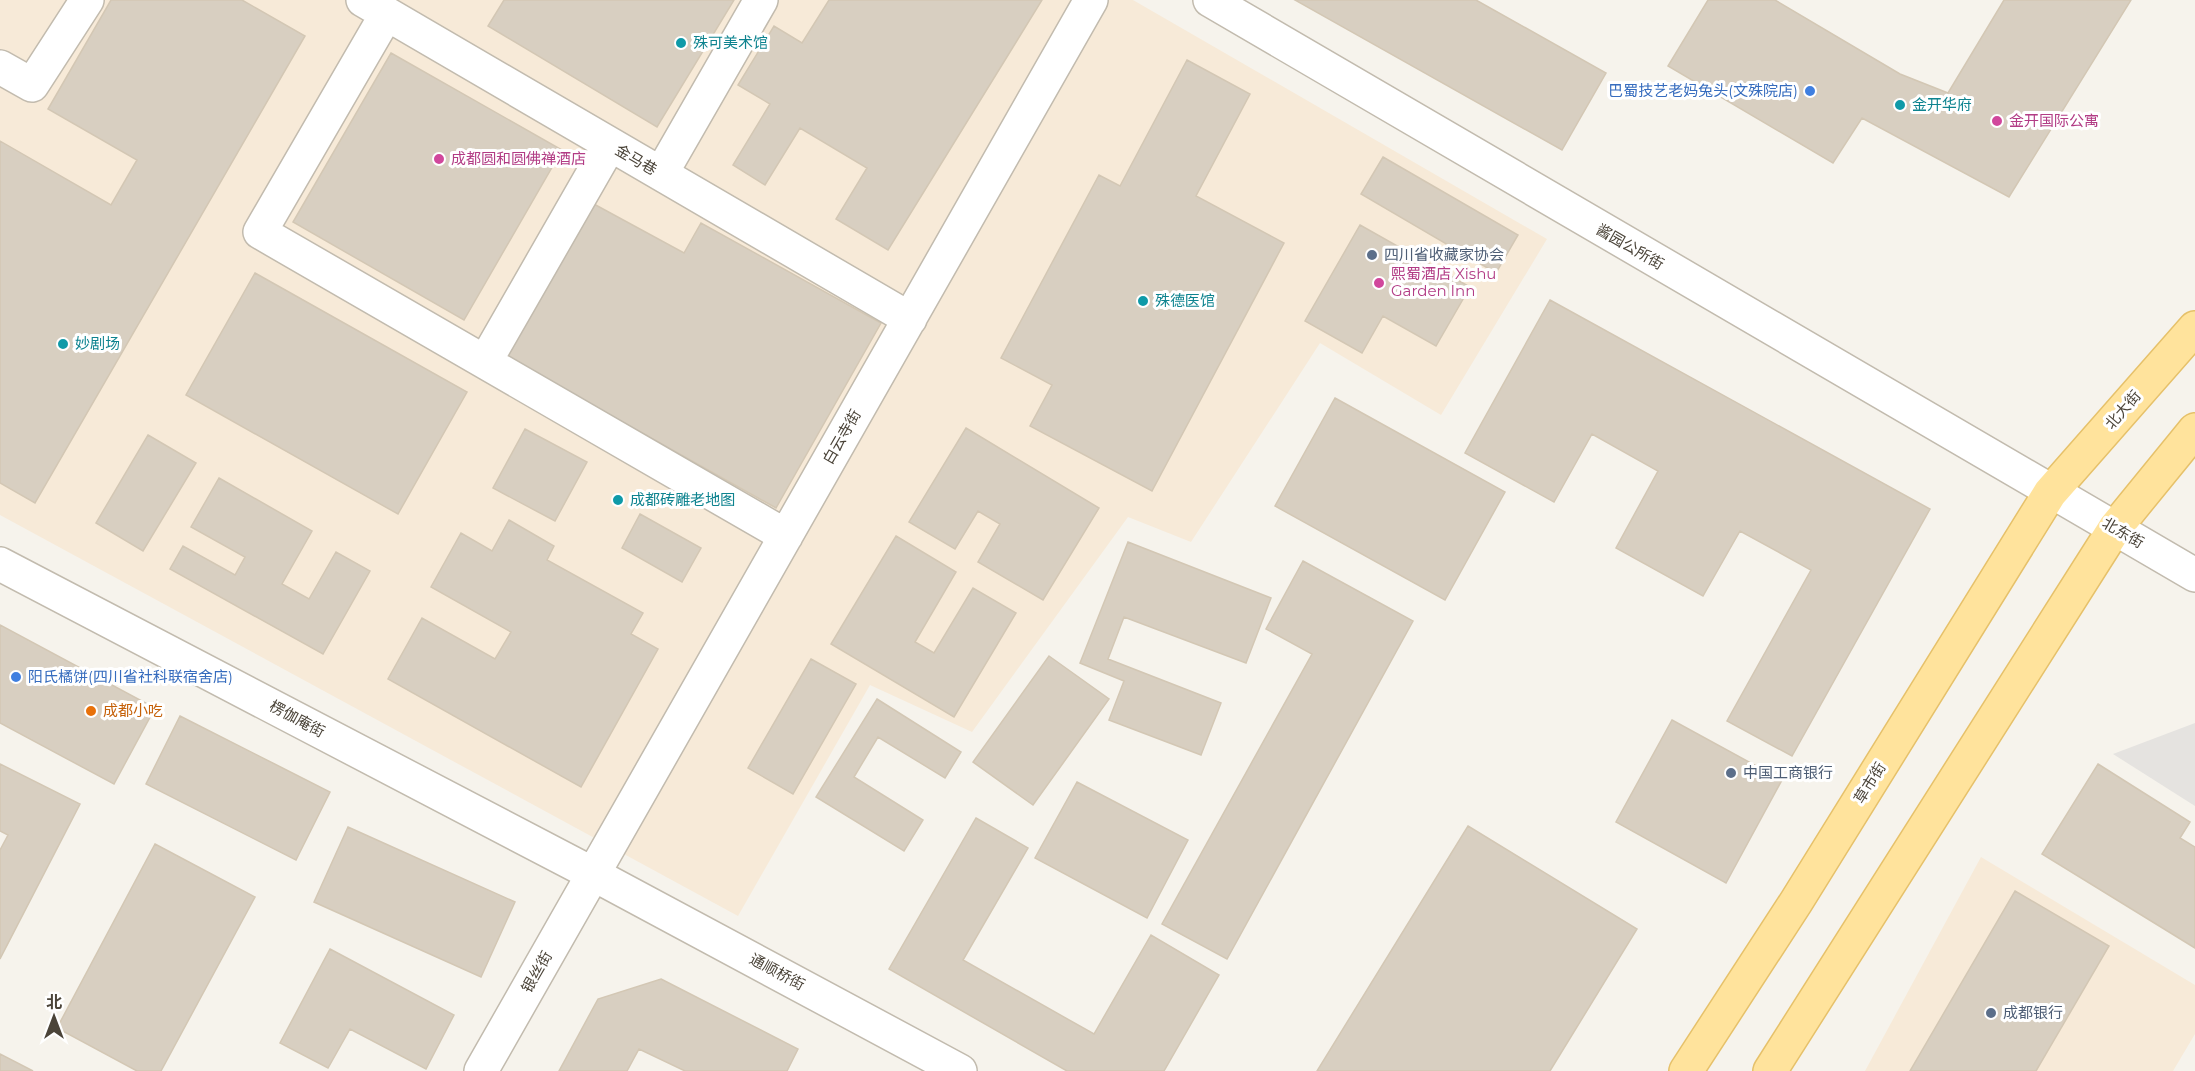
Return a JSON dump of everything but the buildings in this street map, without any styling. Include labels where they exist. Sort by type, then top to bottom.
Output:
[{"type":"main road","name":"北大街","points":[[2050,493],[2195,328]]},
{"type":"main road","points":[[1770,1071],[2115,528],[2195,430]]},
{"type":"main road","name":"草市街","points":[[1686,1071],[1802,892],[2050,493]]},
{"type":"street","points":[[0,67],[32,85],[87,0]]},
{"type":"street","points":[[661,174],[761,0]]},
{"type":"street","name":"白云寺街","points":[[593,874],[1091,0]]},
{"type":"street","name":"酱园公所街","points":[[1210,0],[2050,493]]},
{"type":"street","points":[[375,7],[260,232],[786,536]]},
{"type":"street","name":"金马巷","points":[[375,7],[910,319]]},
{"type":"street","points":[[485,362],[610,144]]},
{"type":"street","name":"北东街","points":[[2050,493],[2195,575]]},
{"type":"street","name":"楞伽庵街","points":[[0,564],[593,874]]},
{"type":"street","name":"银丝街","points":[[481,1071],[593,874]]},
{"type":"street","name":"通顺桥街","points":[[593,874],[960,1071]]},
{"type":"shaded area","points":[[0,0],[1133,0],[1547,239],[1441,415],[1320,343],[1191,542],[1128,517],[972,732],[870,685],[738,916],[0,515]]},
{"type":"shaded area","points":[[2195,723],[2195,806],[2113,754]]},
{"type":"shaded area","points":[[1981,857],[2195,985],[2195,1034],[2173,1071],[1865,1071]]},
{"type":"place","name":"殊可美术馆","points":[[681,43]]},
{"type":"place","name":"巴蜀技艺老妈兔头(文殊院店)","points":[[1810,91]]},
{"type":"place","name":"金开华府","points":[[1900,105]]},
{"type":"place","name":"金开国际公寓","points":[[1997,121]]},
{"type":"place","name":"成都圆和圆佛禅酒店","points":[[439,159]]},
{"type":"place","name":"四川省收藏家协会","points":[[1372,255]]},
{"type":"place","name":"熙蜀酒店 Xishu Garden Inn","points":[[1379,283]]},
{"type":"place","name":"殊德医馆","points":[[1143,301]]},
{"type":"place","name":"妙剧场","points":[[63,344]]},
{"type":"place","name":"成都砖雕老地图","points":[[618,500]]},
{"type":"place","name":"阳氏橘饼(四川省社科联宿舍店)","points":[[16,677]]},
{"type":"place","name":"成都小吃","points":[[91,711]]},
{"type":"place","name":"中国工商银行","points":[[1731,773]]},
{"type":"place","name":"成都银行","points":[[1991,1013]]}]
